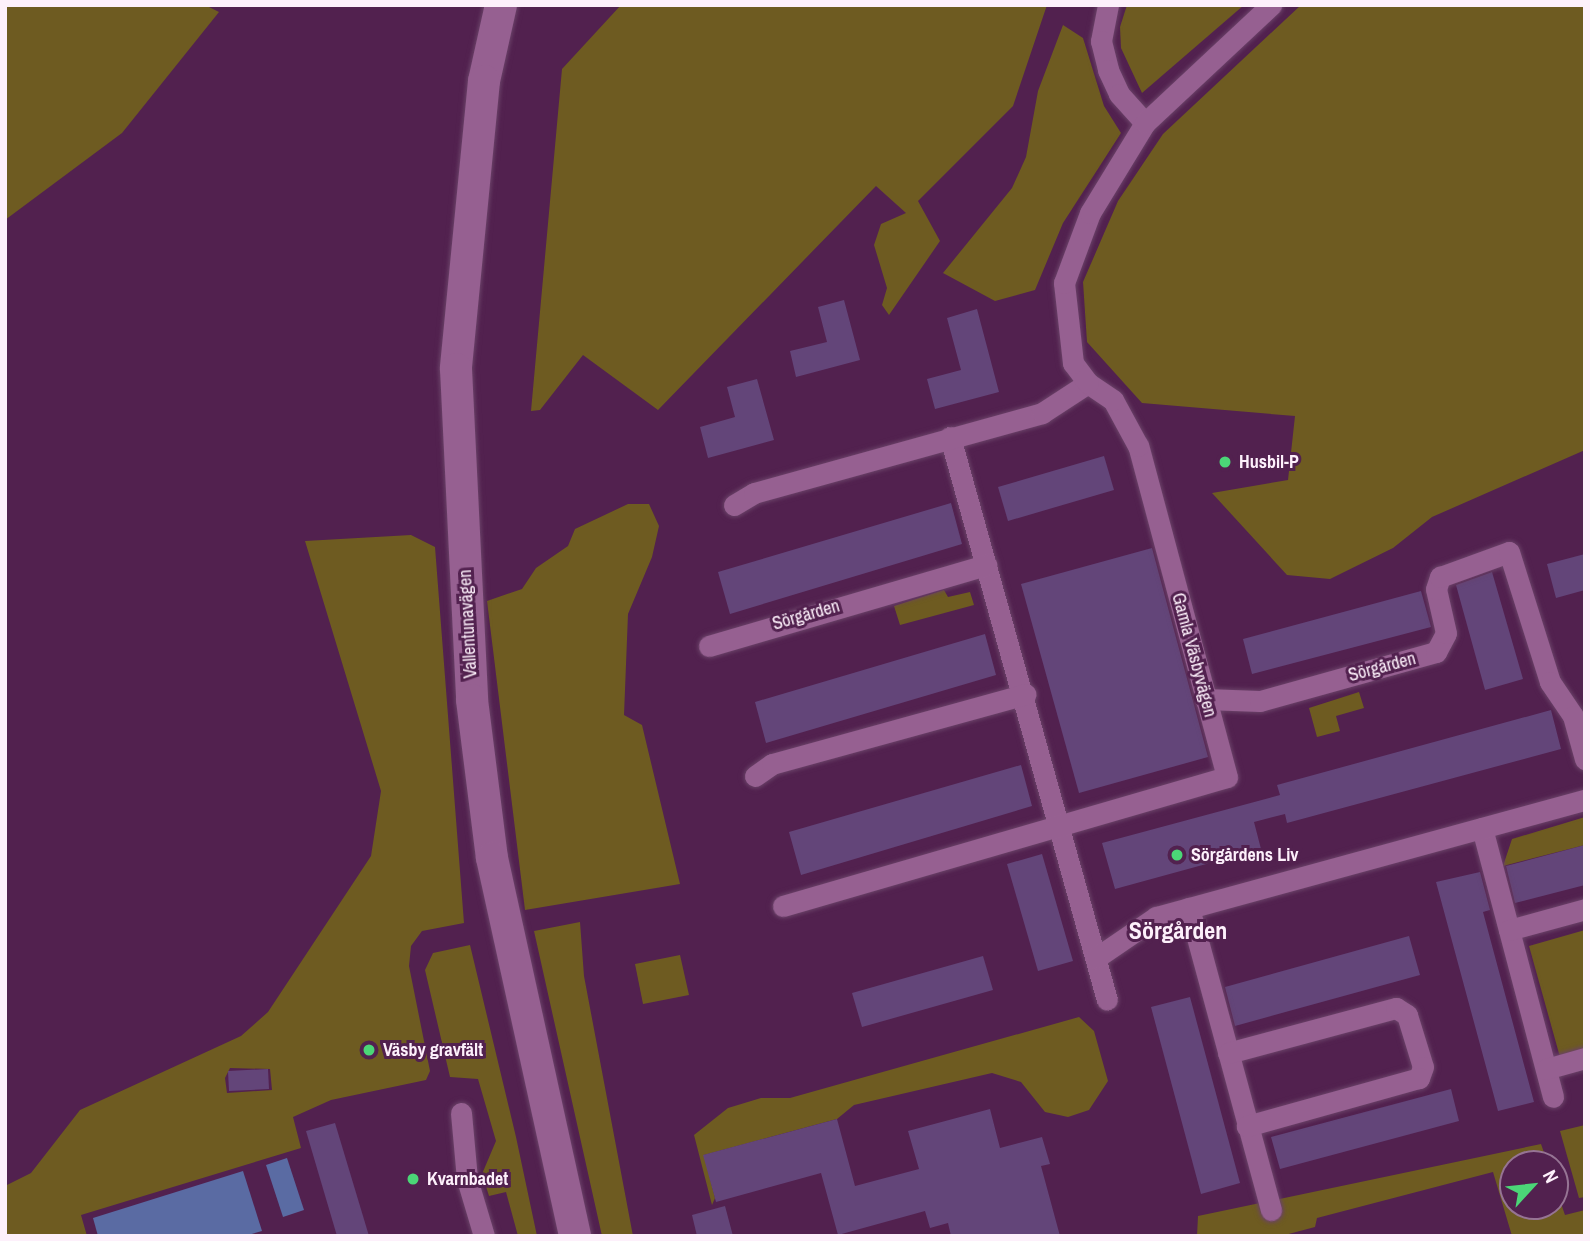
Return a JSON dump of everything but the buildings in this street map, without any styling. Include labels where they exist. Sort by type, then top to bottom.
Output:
[{"type":"main road","name":"Vallentunavägen","points":[[502,5],[484,81],[456,369],[472,700],[492,858],[575,1236]]},
{"type":"street","points":[[1108,5],[1101,41],[1108,70],[1119,94],[1145,123]]},
{"type":"street","name":"Gamla Väsbyvägen","points":[[1060,824],[1227,776],[1133,429],[1113,400],[1088,383],[1073,363],[1065,283],[1090,213],[1145,123],[1271,5]]},
{"type":"street","points":[[734,505],[754,493],[1042,413],[1088,383]]},
{"type":"street","points":[[950,437],[1026,694],[1107,1000]]},
{"type":"street","name":"Sörgården","points":[[1205,698],[1260,701],[1436,652],[1446,633],[1436,589],[1440,577],[1509,552],[1550,682],[1573,716],[1585,759]]},
{"type":"street","name":"Sörgården","points":[[709,646],[986,565]]},
{"type":"street","points":[[755,776],[772,764],[1026,694]]},
{"type":"street","points":[[1096,958],[1156,917],[1585,800]]},
{"type":"street","points":[[783,906],[1060,824]]},
{"type":"street","points":[[1482,828],[1553,1097]]},
{"type":"street","points":[[1189,908],[1271,1210]]},
{"type":"street","points":[[1509,930],[1585,909]]},
{"type":"street","points":[[1228,1053],[1396,1009],[1408,1015],[1423,1067],[1419,1078],[1247,1126]]},
{"type":"street","points":[[1546,1069],[1585,1058]]},
{"type":"street","points":[[461,1113],[467,1179],[484,1236]]},
{"type":"shaded area","points":[[5,5],[205,5],[219,12],[122,133],[5,220]]},
{"type":"shaded area","points":[[621,5],[1047,5],[1013,106],[918,201],[940,241],[889,315],[882,305],[887,288],[874,245],[881,224],[906,213],[876,186],[658,410],[583,355],[540,410],[531,411],[562,69]]},
{"type":"shaded area","points":[[1127,5],[1244,5],[1142,93],[1121,48],[1120,27]]},
{"type":"shaded area","points":[[1301,5],[1585,5],[1585,450],[1432,517],[1393,548],[1330,579],[1287,575],[1212,493],[1288,480],[1295,416],[1142,403],[1087,342],[1083,282],[1118,201],[1163,134]]},
{"type":"shaded area","points":[[1063,25],[1083,38],[1104,106],[1121,133],[1063,223],[1035,290],[995,301],[943,273],[1012,188],[1026,157],[1038,91]]},
{"type":"shaded area","points":[[628,504],[649,504],[659,526],[652,557],[628,614],[624,715],[642,725],[680,884],[525,910],[487,601],[522,589],[536,568],[568,546],[575,529]]},
{"type":"shaded area","points":[[411,535],[435,547],[464,923],[422,931],[411,946],[409,966],[430,1071],[426,1080],[331,1100],[293,1117],[301,1148],[81,1215],[87,1236],[5,1236],[5,1186],[31,1173],[80,1110],[241,1036],[268,1012],[371,856],[381,791],[305,541]],"holes":[[[230,1068],[270,1069],[272,1090],[227,1093],[225,1078]]]},
{"type":"shaded area","points":[[944,590],[948,597],[970,592],[974,605],[900,625],[894,606]]},
{"type":"shaded area","points":[[1359,692],[1364,708],[1336,716],[1340,731],[1317,737],[1309,708]]},
{"type":"shaded area","points":[[1585,817],[1585,845],[1503,866],[1512,839]]},
{"type":"shaded area","points":[[580,922],[584,976],[633,1236],[602,1236],[534,931]]},
{"type":"shaded area","points":[[1585,930],[1585,1049],[1560,1057],[1529,946]]},
{"type":"shaded area","points":[[470,945],[537,1236],[518,1236],[506,1192],[489,1196],[482,1174],[496,1141],[478,1079],[450,1077],[425,970],[433,953]]},
{"type":"shaded area","points":[[680,955],[689,995],[643,1004],[635,964]]},
{"type":"shaded area","points":[[1079,1017],[1094,1031],[1108,1081],[1089,1110],[1068,1117],[1045,1112],[1021,1082],[992,1073],[854,1105],[837,1119],[704,1155],[715,1198],[712,1205],[694,1135],[728,1108],[761,1098],[790,1098]]},
{"type":"shaded area","points":[[1585,1125],[1585,1197],[1579,1198],[1569,1163],[1569,1150],[1565,1150],[1560,1131]]},
{"type":"shaded area","points":[[1541,1144],[1543,1150],[1512,1150]]},
{"type":"shaded area","points":[[1499,1153],[1499,1192],[1493,1172],[1317,1218],[1315,1227],[1281,1236],[1197,1236],[1198,1216]]},
{"type":"shaded area","points":[[1585,1210],[1585,1236],[1512,1236],[1507,1220],[1569,1220],[1569,1214]]},
{"type":"water","points":[[287,1158],[304,1210],[283,1217],[266,1165]]},
{"type":"water","points":[[243,1171],[262,1231],[245,1236],[98,1236],[93,1218]]},
{"type":"place","name":"Husbil-P","points":[[1225,462]]},
{"type":"place","name":"Sörgårdens Liv","points":[[1177,855]]},
{"type":"place","name":"Väsby gravfält","points":[[369,1050]]},
{"type":"place","name":"Kvarnbadet","points":[[413,1179]]},
{"type":"district","name":"Sörgården","points":[[1178,931]]}]
